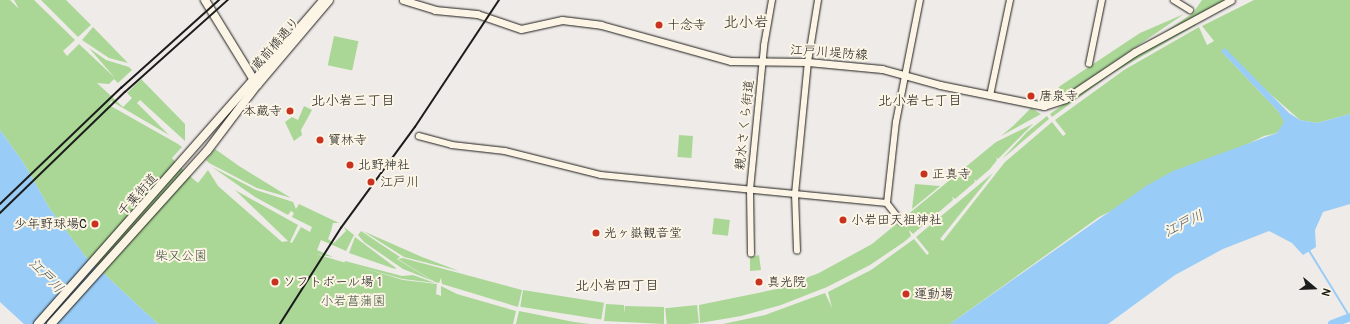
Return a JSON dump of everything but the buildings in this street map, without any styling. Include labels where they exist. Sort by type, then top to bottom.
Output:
[{"type":"highway","points":[[205,0],[253,80]]},
{"type":"highway","name":"千葉街道","points":[[38,324],[205,139],[253,80]]},
{"type":"highway","name":"千葉街道","points":[[50,324],[196,163],[253,80]]},
{"type":"main road","name":"蔵前橋通り","points":[[253,80],[322,0]]},
{"type":"main road","name":"蔵前橋通り","points":[[253,80],[330,0]]},
{"type":"main road","name":"江戸川堤防線","points":[[403,0],[435,10],[477,14],[520,29],[562,20],[601,25],[720,59],[762,62],[808,62],[864,66],[904,74],[1033,106],[1056,104],[1136,52],[1231,0]]},
{"type":"street","name":"親水さくら街道","points":[[750,254],[750,190],[762,62],[772,0]]},
{"type":"street","points":[[797,251],[795,194],[808,62],[818,0]]},
{"type":"street","points":[[901,221],[887,203],[904,74],[920,0]]},
{"type":"street","points":[[990,96],[1010,0]]},
{"type":"street","points":[[1089,64],[1102,0]]},
{"type":"street","points":[[1174,0],[1190,10]]},
{"type":"street","points":[[419,136],[452,145],[505,151],[601,175],[887,203]]},
{"type":"green space","name":"柴又公園","points":[[0,0],[10,0],[19,9],[14,0],[34,0],[75,40],[63,51],[67,56],[79,44],[115,78],[89,48],[106,60],[129,67],[132,70],[118,83],[114,79],[109,84],[97,83],[123,107],[132,98],[127,93],[141,79],[185,124],[185,141],[140,100],[137,103],[169,135],[111,101],[109,105],[182,147],[172,158],[183,170],[198,183],[208,170],[218,186],[282,242],[288,241],[235,190],[298,225],[290,242],[292,243],[301,227],[310,232],[312,227],[292,217],[294,213],[291,211],[288,215],[255,197],[212,167],[256,190],[293,202],[296,209],[299,204],[339,223],[333,223],[328,239],[334,243],[346,231],[344,227],[354,235],[346,251],[321,240],[317,250],[333,257],[316,254],[403,280],[437,284],[436,294],[441,296],[441,286],[457,294],[516,311],[513,324],[158,324],[85,256],[50,209],[23,162],[0,130]]},
{"type":"green space","points":[[41,0],[66,0],[91,25],[78,37]]},
{"type":"green space","points":[[1202,0],[1225,0],[1165,32],[1193,13]]},
{"type":"green space","points":[[1254,0],[1350,0],[1350,114],[1317,123],[1300,120],[1221,51],[1278,111],[1285,122],[1277,133],[1264,136],[1099,217],[950,324],[723,324],[765,315],[825,293],[832,308],[828,292],[871,270],[914,239],[927,255],[929,253],[916,237],[993,173],[940,239],[943,241],[1005,162],[1052,122],[1063,136],[1066,134],[1055,120],[1124,70],[1199,27],[1207,45],[1214,41],[1202,26]]},
{"type":"green space","points":[[1184,14],[1061,98],[1043,104],[1060,86],[1140,33]]},
{"type":"green space","points":[[1195,22],[1196,25],[1111,74],[1052,117],[1050,114],[1118,65]]},
{"type":"green space","points":[[93,27],[128,63],[109,58],[82,40]]},
{"type":"green space","points":[[334,36],[358,41],[352,71],[328,65]]},
{"type":"green space","points":[[304,106],[312,110],[301,130],[302,135],[294,141],[285,122],[292,117],[298,120]]},
{"type":"green space","points":[[1031,108],[1041,114],[1001,136],[1013,126]]},
{"type":"green space","points":[[1047,116],[1049,119],[1002,159],[1027,132]]},
{"type":"green space","points":[[1033,124],[998,159],[996,157],[997,160],[990,169],[976,181],[974,179],[975,182],[955,199],[952,197],[953,200],[913,234],[909,230],[911,236],[870,265],[827,287],[781,305],[741,316],[700,323],[699,305],[777,289],[819,273],[872,244],[996,142]]},
{"type":"green space","points":[[679,135],[693,136],[691,158],[677,157]]},
{"type":"green space","points":[[215,149],[239,166],[291,198],[257,188],[209,163],[206,160]]},
{"type":"green space","points":[[915,184],[940,186],[912,209]]},
{"type":"green space","points":[[714,218],[730,220],[728,236],[712,234]]},
{"type":"green space","points":[[361,231],[400,257],[397,259],[433,281],[403,269],[364,242],[358,235]]},
{"type":"green space","points":[[363,231],[422,257],[459,271],[404,257]]},
{"type":"green space","points":[[355,237],[396,268],[395,269],[349,253]]},
{"type":"green space","points":[[759,255],[761,270],[750,271],[750,257]]},
{"type":"green space","points":[[403,258],[522,290],[518,307],[442,284],[441,278],[439,283],[435,282],[398,259]]},
{"type":"green space","points":[[345,261],[402,276],[413,275],[435,283],[403,279],[344,263]]},
{"type":"green space","points":[[523,290],[604,303],[601,320],[520,307]]},
{"type":"green space","points":[[606,304],[624,305],[624,314],[625,306],[664,307],[664,324],[604,321]]},
{"type":"green space","points":[[697,305],[699,323],[667,324],[665,308]]},
{"type":"green space","points":[[519,311],[574,322],[590,324],[516,324]]},
{"type":"water","points":[[1225,48],[1289,113],[1300,120],[1317,123],[1350,114],[1350,204],[1323,212],[1315,230],[1316,247],[1303,255],[1292,243],[1269,231],[1223,249],[1175,275],[1108,324],[950,324],[1146,186],[1173,171],[1277,133],[1284,122],[1278,111],[1221,51]]},
{"type":"water","points":[[0,130],[23,162],[50,209],[85,256],[158,324],[24,324],[0,302]]},
{"type":"waterway","points":[[1309,250],[1349,315]]},
{"type":"waterway","points":[[1332,324],[1350,317]]},
{"type":"railway","points":[[0,204],[121,88],[219,0]]},
{"type":"railway","points":[[0,213],[125,92],[228,0]]},
{"type":"railway","points":[[280,324],[341,228],[415,127],[499,0]]},
{"type":"place","name":"十念寺","points":[[659,25]]},
{"type":"place","name":"唐泉寺","points":[[1031,96]]},
{"type":"place","name":"本藏寺","points":[[290,111]]},
{"type":"place","name":"寶林寺","points":[[320,140]]},
{"type":"place","name":"北野神社","points":[[350,165]]},
{"type":"place","name":"正真寺","points":[[924,174]]},
{"type":"place","name":"江戸川","points":[[371,182]]},
{"type":"place","name":"小岩田天祖神社","points":[[843,220]]},
{"type":"place","name":"少年野球場C","points":[[95,224]]},
{"type":"place","name":"光ヶ嶽観音堂","points":[[596,233]]},
{"type":"place","name":"ソフトボール場１","points":[[275,282]]},
{"type":"place","name":"真光院","points":[[759,282]]},
{"type":"place","name":"運動場","points":[[906,294]]},
{"type":"district","name":"北小岩","points":[[746,23]]},
{"type":"district","name":"北小岩三丁目","points":[[353,101]]},
{"type":"district","name":"北小岩七丁目","points":[[920,101]]},
{"type":"district","name":"北小岩四丁目","points":[[617,286]]},
{"type":"park label","name":"小岩菖蒲園","points":[[353,301]]}]
